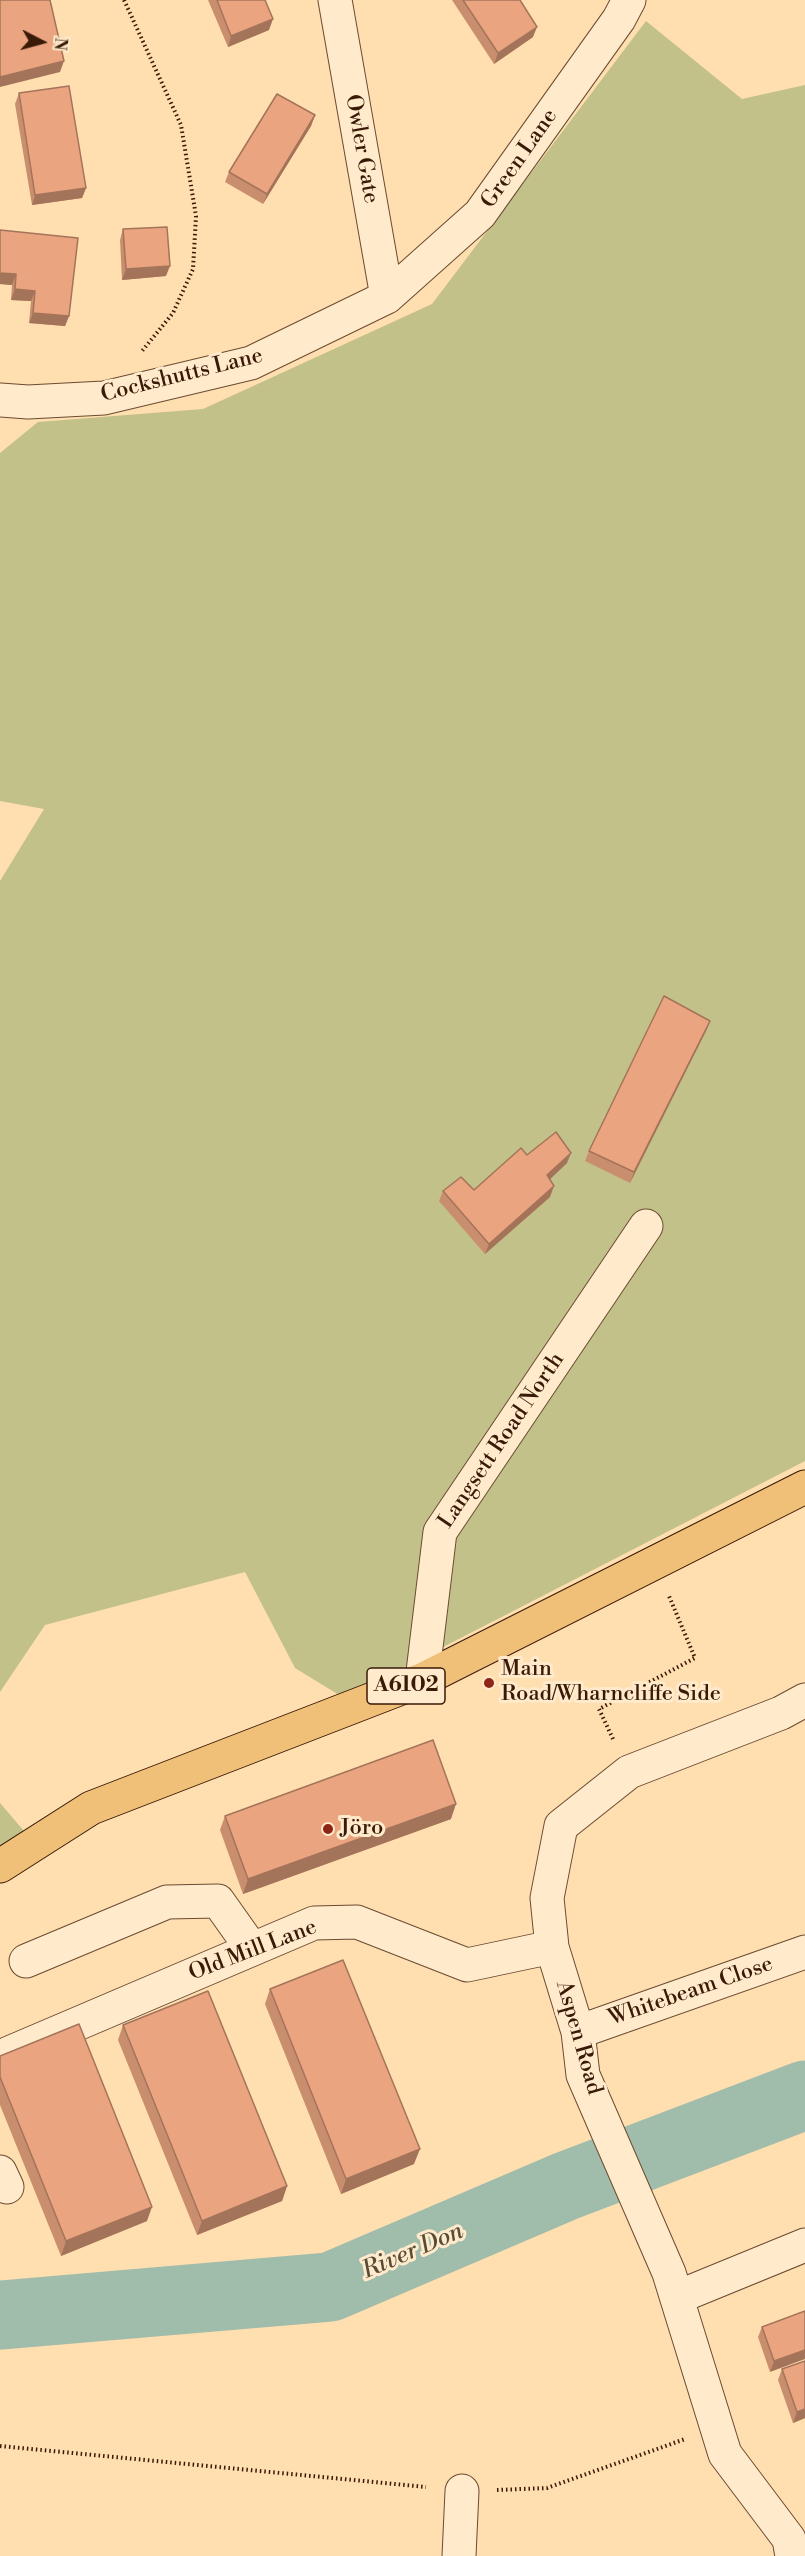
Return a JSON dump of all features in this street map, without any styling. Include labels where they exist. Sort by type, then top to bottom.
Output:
[{"type":"main road","name":"A6102","points":[[0,1866],[91,1808],[422,1680],[805,1487]]},
{"type":"street","name":"Owler Gate","points":[[334,0],[387,297]]},
{"type":"street","name":"Green Lane","points":[[387,297],[480,214],[619,19],[629,0]]},
{"type":"street","name":"Cockshutts Lane","points":[[0,400],[28,402],[104,398],[251,363],[387,297]]},
{"type":"street","name":"Langsett Road North","points":[[422,1680],[440,1532],[646,1226]]},
{"type":"street","name":"Aspen Road","points":[[792,2556],[789,2539],[724,2454],[673,2285],[583,2075],[578,2032],[552,1947],[547,1898],[561,1826],[629,1772],[781,1713],[805,1700]]},
{"type":"street","points":[[27,1961],[167,1902],[218,1901],[252,1949]]},
{"type":"street","name":"Old Mill Lane","points":[[0,2063],[9,2053],[314,1923],[357,1922],[467,1965],[552,1947]]},
{"type":"street","name":"Whitebeam Close","points":[[578,2032],[805,1952]]},
{"type":"street","points":[[673,2285],[805,2246]]},
{"type":"street","points":[[459,2556],[462,2491]]},
{"type":"path","points":[[124,0],[181,126],[196,216],[193,269],[173,313],[138,356]]},
{"type":"path","points":[[599,1709],[695,1658],[656,1562]]},
{"type":"path","points":[[0,2446],[462,2491],[547,2488],[716,2428]]},
{"type":"shaded area","points":[[646,21],[742,99],[805,85],[805,1461],[344,1698],[295,1668],[245,1572],[45,1625],[0,1692],[0,881],[44,809],[0,801],[0,453],[38,422],[203,409],[432,304]]},
{"type":"shaded area","points":[[0,1803],[24,1831],[0,1846]]},
{"type":"building","points":[[0,0],[50,0],[64,61],[0,77]]},
{"type":"building","points":[[217,0],[265,0],[273,19],[231,36]]},
{"type":"building","points":[[463,0],[520,0],[537,27],[498,53]]},
{"type":"building","points":[[69,86],[86,188],[35,195],[19,93]]},
{"type":"building","points":[[277,94],[315,115],[267,194],[229,172]]},
{"type":"building","points":[[167,227],[170,266],[126,269],[123,229]]},
{"type":"building","points":[[0,230],[78,238],[69,316],[33,313],[35,291],[15,289],[16,274],[0,273]]},
{"type":"building","points":[[664,996],[710,1021],[634,1172],[589,1151]]},
{"type":"building","points":[[556,1132],[571,1153],[547,1175],[554,1186],[489,1244],[443,1191],[461,1177],[474,1190],[521,1148],[527,1155]]},
{"type":"building","points":[[433,1740],[456,1804],[248,1879],[225,1816]]},
{"type":"building","points":[[343,1960],[420,2149],[346,2179],[270,1989]]},
{"type":"building","points":[[208,1991],[287,2186],[202,2221],[123,2025]]},
{"type":"building","points":[[79,2024],[152,2207],[66,2241],[0,2077],[0,2056]]},
{"type":"building","points":[[805,2311],[805,2350],[774,2361],[762,2327]]},
{"type":"building","points":[[805,2361],[805,2409],[797,2412],[782,2369]]},
{"type":"waterway","name":"River Don","points":[[0,2315],[330,2287],[566,2186],[805,2095]]},
{"type":"place","name":"Main Road/Wharncliffe Side","points":[[489,1683]]},
{"type":"place","name":"Jöro","points":[[328,1829]]}]
